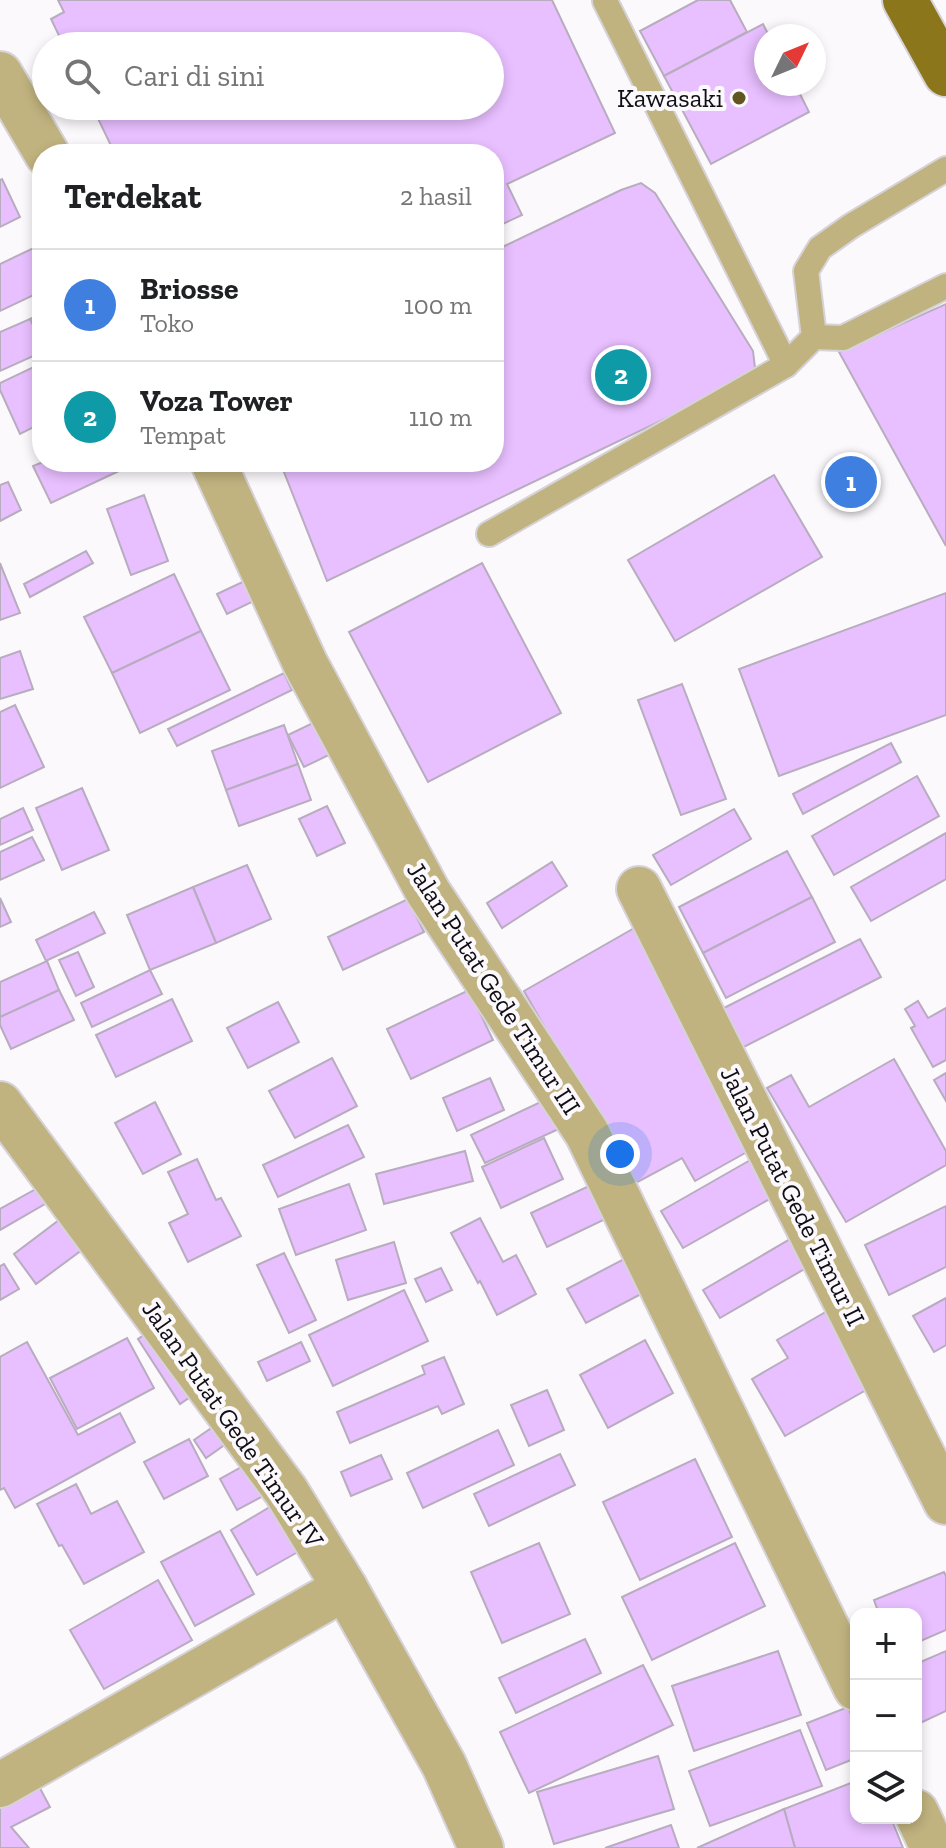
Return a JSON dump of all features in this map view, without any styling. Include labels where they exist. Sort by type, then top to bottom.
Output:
[{"type":"main road","points":[[905,0],[946,74]]},
{"type":"street","points":[[0,74],[41,144]]},
{"type":"street","name":"Jalan Putat Gede Timur III","points":[[218,472],[305,663],[428,892],[587,1133],[852,1680]]},
{"type":"street","name":"Jalan Putat Gede Timur II","points":[[639,889],[946,1502]]},
{"type":"street","name":"Jalan Putat Gede Timur IV","points":[[0,1104],[286,1491],[345,1588],[444,1765],[481,1848]]},
{"type":"street","points":[[0,1785],[345,1588]]},
{"type":"street","points":[[922,1824],[933,1848]]},
{"type":"lane","points":[[602,0],[786,365]]},
{"type":"lane","points":[[814,337],[806,271],[820,248],[946,169]]},
{"type":"lane","points":[[489,534],[786,365],[814,337],[843,338],[946,286]]},
{"type":"building","points":[[58,0],[552,0],[615,133],[507,184],[522,215],[504,223],[504,144],[110,144],[99,120],[504,120],[504,32],[57,32],[51,19],[64,12]]},
{"type":"building","points":[[698,0],[730,0],[747,32],[664,76],[640,31]]},
{"type":"building","name":"Kawasaki","points":[[754,29],[754,96],[801,96],[809,112],[711,164],[664,76]]},
{"type":"building","points":[[0,180],[20,217],[0,227]]},
{"type":"building","points":[[641,183],[655,193],[753,351],[755,368],[742,382],[327,581],[284,472],[504,472],[504,246]]},
{"type":"building","points":[[32,249],[32,296],[0,311],[0,264]]},
{"type":"building","points":[[946,304],[946,546],[839,352]]},
{"type":"building","points":[[30,319],[32,357],[0,371],[0,332]]},
{"type":"building","points":[[32,368],[32,428],[20,434],[0,390],[0,383]]},
{"type":"building","points":[[36,472],[117,472],[51,503]]},
{"type":"building","points":[[774,475],[822,557],[675,641],[628,560]]},
{"type":"building","points":[[8,482],[21,510],[0,521],[0,485]]},
{"type":"building","points":[[144,495],[168,561],[131,575],[107,509]]},
{"type":"building","points":[[86,551],[93,563],[30,597],[24,584]]},
{"type":"building","points":[[0,563],[20,613],[0,620]]},
{"type":"building","points":[[482,563],[561,713],[428,782],[349,632]]},
{"type":"building","points":[[174,574],[201,631],[112,673],[84,617]]},
{"type":"building","points":[[253,577],[262,597],[227,614],[217,594]]},
{"type":"building","points":[[946,593],[946,715],[779,776],[739,669]]},
{"type":"building","points":[[201,631],[230,690],[140,733],[112,673]]},
{"type":"building","points":[[20,651],[33,689],[0,699],[0,658]]},
{"type":"building","points":[[284,673],[292,690],[177,746],[168,729]]},
{"type":"building","points":[[682,684],[726,799],[681,815],[638,700]]},
{"type":"building","points":[[15,705],[44,767],[0,788],[0,712]]},
{"type":"building","points":[[321,719],[337,751],[304,767],[288,735]]},
{"type":"building","points":[[284,725],[298,764],[226,790],[212,751]]},
{"type":"building","points":[[891,743],[901,762],[803,814],[793,794]]},
{"type":"building","points":[[298,764],[311,800],[239,826],[226,790]]},
{"type":"building","points":[[917,776],[939,816],[834,875],[812,836]]},
{"type":"building","points":[[82,788],[109,850],[62,870],[36,808]]},
{"type":"building","points":[[327,806],[345,843],[317,856],[299,819]]},
{"type":"building","points":[[23,808],[33,830],[0,845],[0,819]]},
{"type":"building","points":[[734,809],[751,839],[671,885],[653,855]]},
{"type":"building","points":[[946,833],[946,879],[871,921],[851,887]]},
{"type":"building","points":[[32,837],[44,860],[0,880],[0,852]]},
{"type":"building","points":[[787,851],[812,897],[703,953],[679,907]]},
{"type":"building","points":[[552,862],[567,886],[502,928],[487,903]]},
{"type":"building","points":[[247,865],[271,919],[216,943],[193,887]]},
{"type":"building","points":[[193,887],[216,943],[150,970],[127,915]]},
{"type":"building","points":[[812,897],[835,942],[726,998],[703,953]]},
{"type":"building","points":[[0,898],[11,922],[0,927]]},
{"type":"building","points":[[408,899],[424,932],[343,970],[328,937]]},
{"type":"building","points":[[94,912],[105,933],[46,961],[36,940]]},
{"type":"building","points":[[636,927],[763,1143],[695,1181],[682,1158],[634,1184],[524,991]]},
{"type":"building","points":[[860,939],[881,977],[738,1050],[718,1011]]},
{"type":"building","points":[[78,952],[94,987],[76,996],[59,960]]},
{"type":"building","points":[[47,961],[59,990],[0,1017],[0,982]]},
{"type":"building","points":[[150,970],[162,994],[92,1027],[81,1003]]},
{"type":"building","points":[[59,990],[74,1020],[11,1049],[0,1025],[0,1017]]},
{"type":"building","points":[[469,990],[493,1040],[411,1079],[387,1029]]},
{"type":"building","points":[[172,999],[192,1041],[116,1077],[96,1035]]},
{"type":"building","points":[[918,1001],[928,1018],[946,1008],[946,1060],[933,1067],[911,1028],[915,1026],[905,1009]]},
{"type":"building","points":[[278,1002],[299,1042],[248,1068],[227,1028]]},
{"type":"building","points":[[332,1058],[357,1106],[295,1138],[269,1091]]},
{"type":"building","points":[[894,1059],[946,1151],[946,1165],[846,1222],[767,1088],[791,1075],[809,1107]]},
{"type":"building","points":[[946,1073],[946,1101],[934,1080]]},
{"type":"building","points":[[490,1078],[504,1110],[457,1131],[443,1098]]},
{"type":"building","points":[[549,1098],[563,1127],[485,1163],[471,1135]]},
{"type":"building","points":[[155,1102],[181,1154],[143,1174],[115,1123]]},
{"type":"building","points":[[348,1125],[364,1157],[278,1197],[263,1165]]},
{"type":"building","points":[[544,1138],[563,1179],[501,1208],[482,1167]]},
{"type":"building","points":[[465,1151],[473,1181],[384,1204],[376,1174]]},
{"type":"building","points":[[197,1159],[216,1200],[221,1198],[241,1236],[188,1262],[169,1223],[188,1214],[168,1172]]},
{"type":"building","points":[[752,1159],[773,1197],[683,1248],[661,1211]]},
{"type":"building","points":[[604,1179],[620,1212],[547,1247],[531,1213]]},
{"type":"building","points":[[349,1184],[366,1230],[296,1255],[279,1209]]},
{"type":"building","points":[[43,1185],[52,1200],[0,1230],[0,1209]]},
{"type":"building","points":[[946,1206],[946,1267],[889,1295],[865,1245]]},
{"type":"building","points":[[67,1214],[90,1244],[36,1284],[14,1254]]},
{"type":"building","points":[[480,1218],[503,1262],[516,1255],[536,1294],[497,1315],[451,1233]]},
{"type":"building","points":[[792,1238],[808,1267],[720,1318],[703,1290]]},
{"type":"building","points":[[394,1242],[406,1283],[348,1300],[336,1260]]},
{"type":"building","points":[[284,1253],[316,1320],[289,1333],[257,1265]]},
{"type":"building","points":[[624,1259],[643,1293],[586,1323],[567,1289]]},
{"type":"building","points":[[4,1264],[19,1289],[0,1300],[0,1266]]},
{"type":"building","points":[[441,1268],[452,1290],[426,1302],[415,1279]]},
{"type":"building","points":[[404,1290],[428,1341],[333,1386],[309,1335]]},
{"type":"building","points":[[946,1298],[946,1345],[934,1352],[913,1316]]},
{"type":"building","points":[[829,1310],[882,1381],[785,1436],[752,1379],[788,1358],[777,1340]]},
{"type":"building","points":[[154,1328],[196,1393],[180,1404],[138,1339]]},
{"type":"building","points":[[127,1338],[154,1388],[77,1429],[50,1378]]},
{"type":"building","points":[[645,1340],[673,1393],[608,1428],[580,1375]]},
{"type":"building","points":[[27,1342],[78,1435],[120,1413],[135,1442],[15,1508],[4,1488],[0,1490],[0,1357]]},
{"type":"building","points":[[301,1342],[310,1361],[267,1381],[258,1362]]},
{"type":"building","points":[[444,1357],[464,1404],[442,1414],[438,1406],[350,1443],[337,1412],[425,1374],[422,1366]]},
{"type":"building","points":[[547,1390],[564,1430],[529,1446],[511,1405]]},
{"type":"building","points":[[227,1417],[240,1434],[206,1458],[194,1440]]},
{"type":"building","points":[[498,1430],[514,1465],[423,1508],[407,1473]]},
{"type":"building","points":[[189,1439],[208,1476],[164,1499],[144,1462]]},
{"type":"building","points":[[560,1454],[575,1485],[489,1526],[474,1494]]},
{"type":"building","points":[[381,1455],[392,1479],[351,1496],[341,1472]]},
{"type":"building","points":[[695,1459],[732,1537],[640,1580],[603,1502]]},
{"type":"building","points":[[252,1461],[269,1493],[237,1510],[220,1479]]},
{"type":"building","points":[[76,1484],[91,1514],[117,1501],[144,1552],[84,1584],[37,1504]]},
{"type":"building","points":[[278,1502],[305,1548],[257,1575],[231,1530]]},
{"type":"building","points":[[220,1531],[254,1594],[195,1626],[161,1562]]},
{"type":"building","points":[[539,1543],[570,1614],[502,1643],[471,1572]]},
{"type":"building","points":[[735,1543],[765,1606],[652,1660],[622,1597]]},
{"type":"building","points":[[944,1572],[946,1630],[922,1640],[922,1608],[877,1608],[874,1600]]},
{"type":"building","points":[[158,1580],[192,1640],[104,1689],[70,1630]]},
{"type":"building","points":[[585,1639],[601,1673],[516,1713],[499,1678]]},
{"type":"building","points":[[778,1651],[801,1715],[694,1751],[672,1686]]},
{"type":"building","points":[[946,1651],[946,1711],[922,1722],[922,1680],[922,1661]]},
{"type":"building","points":[[643,1665],[673,1725],[529,1793],[500,1732]]},
{"type":"building","points":[[848,1707],[850,1760],[826,1770],[807,1723]]},
{"type":"building","points":[[800,1730],[822,1786],[710,1826],[689,1771]]},
{"type":"building","points":[[658,1756],[674,1809],[554,1844],[537,1792]]},
{"type":"building","points":[[33,1775],[50,1807],[11,1827],[29,1848],[0,1848],[0,1792]]},
{"type":"building","points":[[850,1783],[850,1824],[893,1824],[903,1848],[795,1848],[784,1809]]},
{"type":"building","points":[[784,1809],[795,1848],[697,1848]]},
{"type":"building","points":[[671,1825],[679,1848],[605,1848]]},
{"type":"place","name":"Kawasaki","points":[[739,98]]},
{"type":"place","name":"Voza Tower","points":[[621,375]]},
{"type":"place","name":"Briosse","points":[[851,482]]}]
